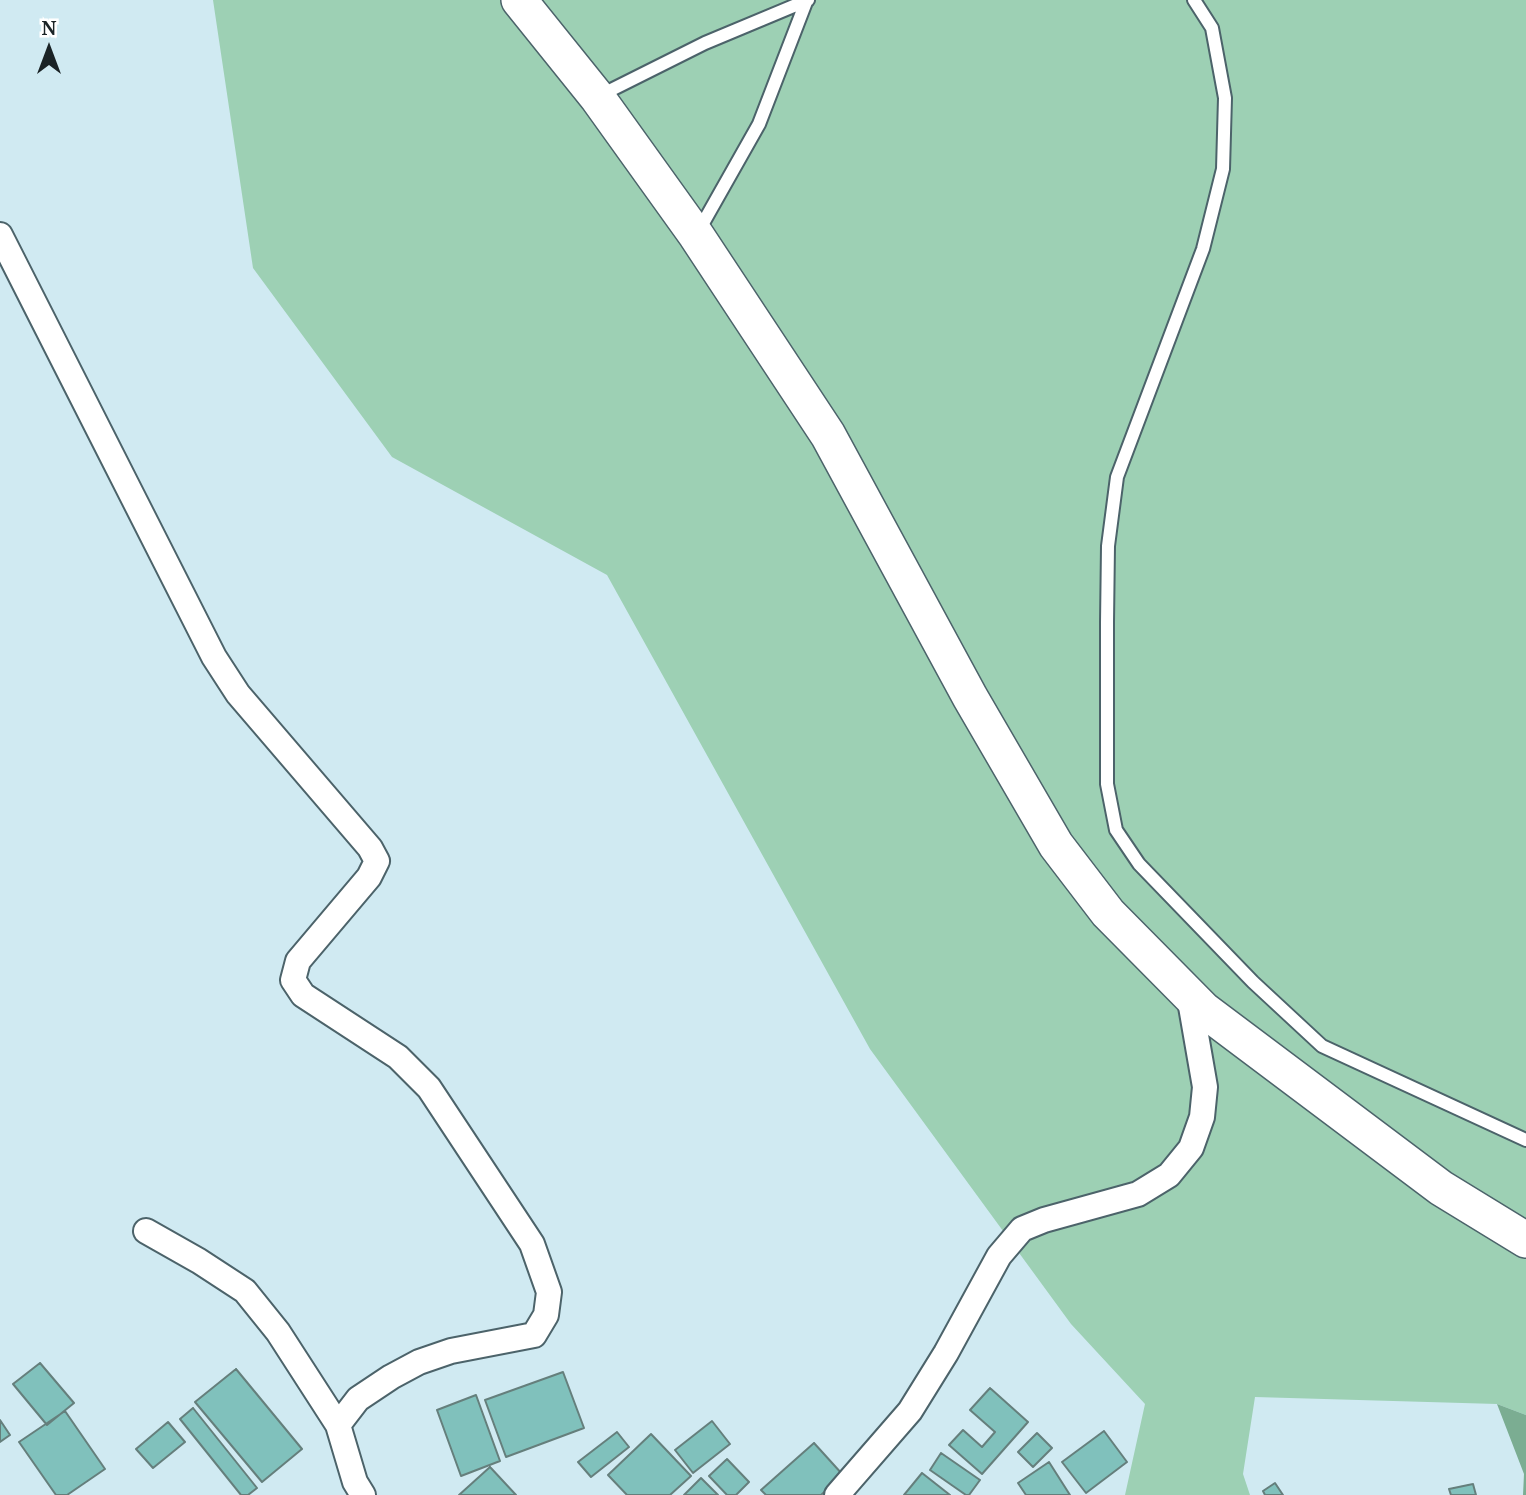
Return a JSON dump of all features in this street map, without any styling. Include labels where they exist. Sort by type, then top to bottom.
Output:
[{"type":"street","points":[[519,0],[597,97],[696,235],[828,435],[970,697],[1056,845],[1108,913],[1204,1010],[1441,1188],[1526,1240]]},
{"type":"street","points":[[0,235],[215,657],[238,694],[370,848],[377,861],[369,877],[299,961],[293,980],[303,995],[398,1056],[429,1088],[532,1244],[548,1292],[546,1315],[534,1335],[451,1351],[419,1362],[358,1399],[338,1425]]},
{"type":"street","points":[[837,1495],[910,1411],[946,1353],[999,1256],[1022,1229],[1044,1220],[1138,1194],[1169,1175],[1191,1148],[1202,1117],[1205,1087],[1189,995]]},
{"type":"street","points":[[146,1231],[245,1291],[278,1332],[338,1425],[355,1482],[363,1495]]},
{"type":"lane","points":[[1194,0],[1212,28],[1225,98],[1223,169],[1203,249],[1117,477],[1108,546],[1107,622],[1107,784],[1116,830],[1149,874],[1253,982],[1322,1046],[1526,1140]]},
{"type":"lane","points":[[597,97],[705,43],[807,1]]},
{"type":"lane","points":[[696,235],[760,124],[807,1]]},
{"type":"green space","points":[[213,0],[1526,0],[1526,1415],[1497,1404],[1255,1397],[1243,1474],[1250,1495],[1125,1495],[1145,1404],[1071,1324],[870,1049],[607,575],[392,457],[253,268]]},
{"type":"green space","points":[[1497,1404],[1526,1415],[1526,1495],[1523,1495],[1524,1474]]},
{"type":"building","points":[[40,1363],[74,1403],[47,1425],[13,1384]]},
{"type":"building","points":[[236,1369],[302,1449],[262,1482],[195,1402]]},
{"type":"building","points":[[563,1372],[584,1428],[506,1457],[485,1400]]},
{"type":"building","points":[[990,1388],[1028,1422],[982,1474],[949,1445],[963,1430],[982,1447],[995,1432],[970,1410]]},
{"type":"building","points":[[476,1395],[500,1461],[461,1476],[437,1410]]},
{"type":"building","points":[[193,1408],[257,1488],[248,1495],[241,1495],[180,1419]]},
{"type":"building","points":[[65,1411],[105,1469],[67,1495],[56,1495],[19,1442]]},
{"type":"building","points":[[0,1420],[10,1435],[0,1442]]},
{"type":"building","points":[[712,1421],[730,1444],[693,1473],[675,1450]]},
{"type":"building","points":[[168,1422],[185,1442],[153,1468],[136,1449]]},
{"type":"building","points":[[1104,1431],[1127,1462],[1086,1493],[1062,1462]]},
{"type":"building","points":[[617,1432],[629,1447],[591,1477],[578,1462]]},
{"type":"building","points":[[1037,1433],[1052,1448],[1033,1467],[1018,1452]]},
{"type":"building","points":[[651,1434],[691,1476],[670,1495],[627,1495],[608,1475]]},
{"type":"building","points":[[814,1443],[843,1475],[821,1495],[766,1495],[761,1490]]},
{"type":"building","points":[[941,1453],[980,1480],[969,1495],[930,1470]]},
{"type":"building","points":[[727,1459],[749,1482],[736,1495],[727,1495],[709,1476]]},
{"type":"building","points":[[1049,1462],[1070,1495],[1026,1495],[1018,1483]]},
{"type":"building","points":[[490,1467],[516,1495],[459,1495]]},
{"type":"building","points":[[922,1473],[950,1495],[904,1495]]},
{"type":"building","points":[[701,1478],[718,1495],[684,1495]]},
{"type":"building","points":[[1275,1483],[1283,1495],[1265,1495],[1263,1491]]},
{"type":"building","points":[[1473,1484],[1476,1495],[1451,1495],[1449,1489]]}]
